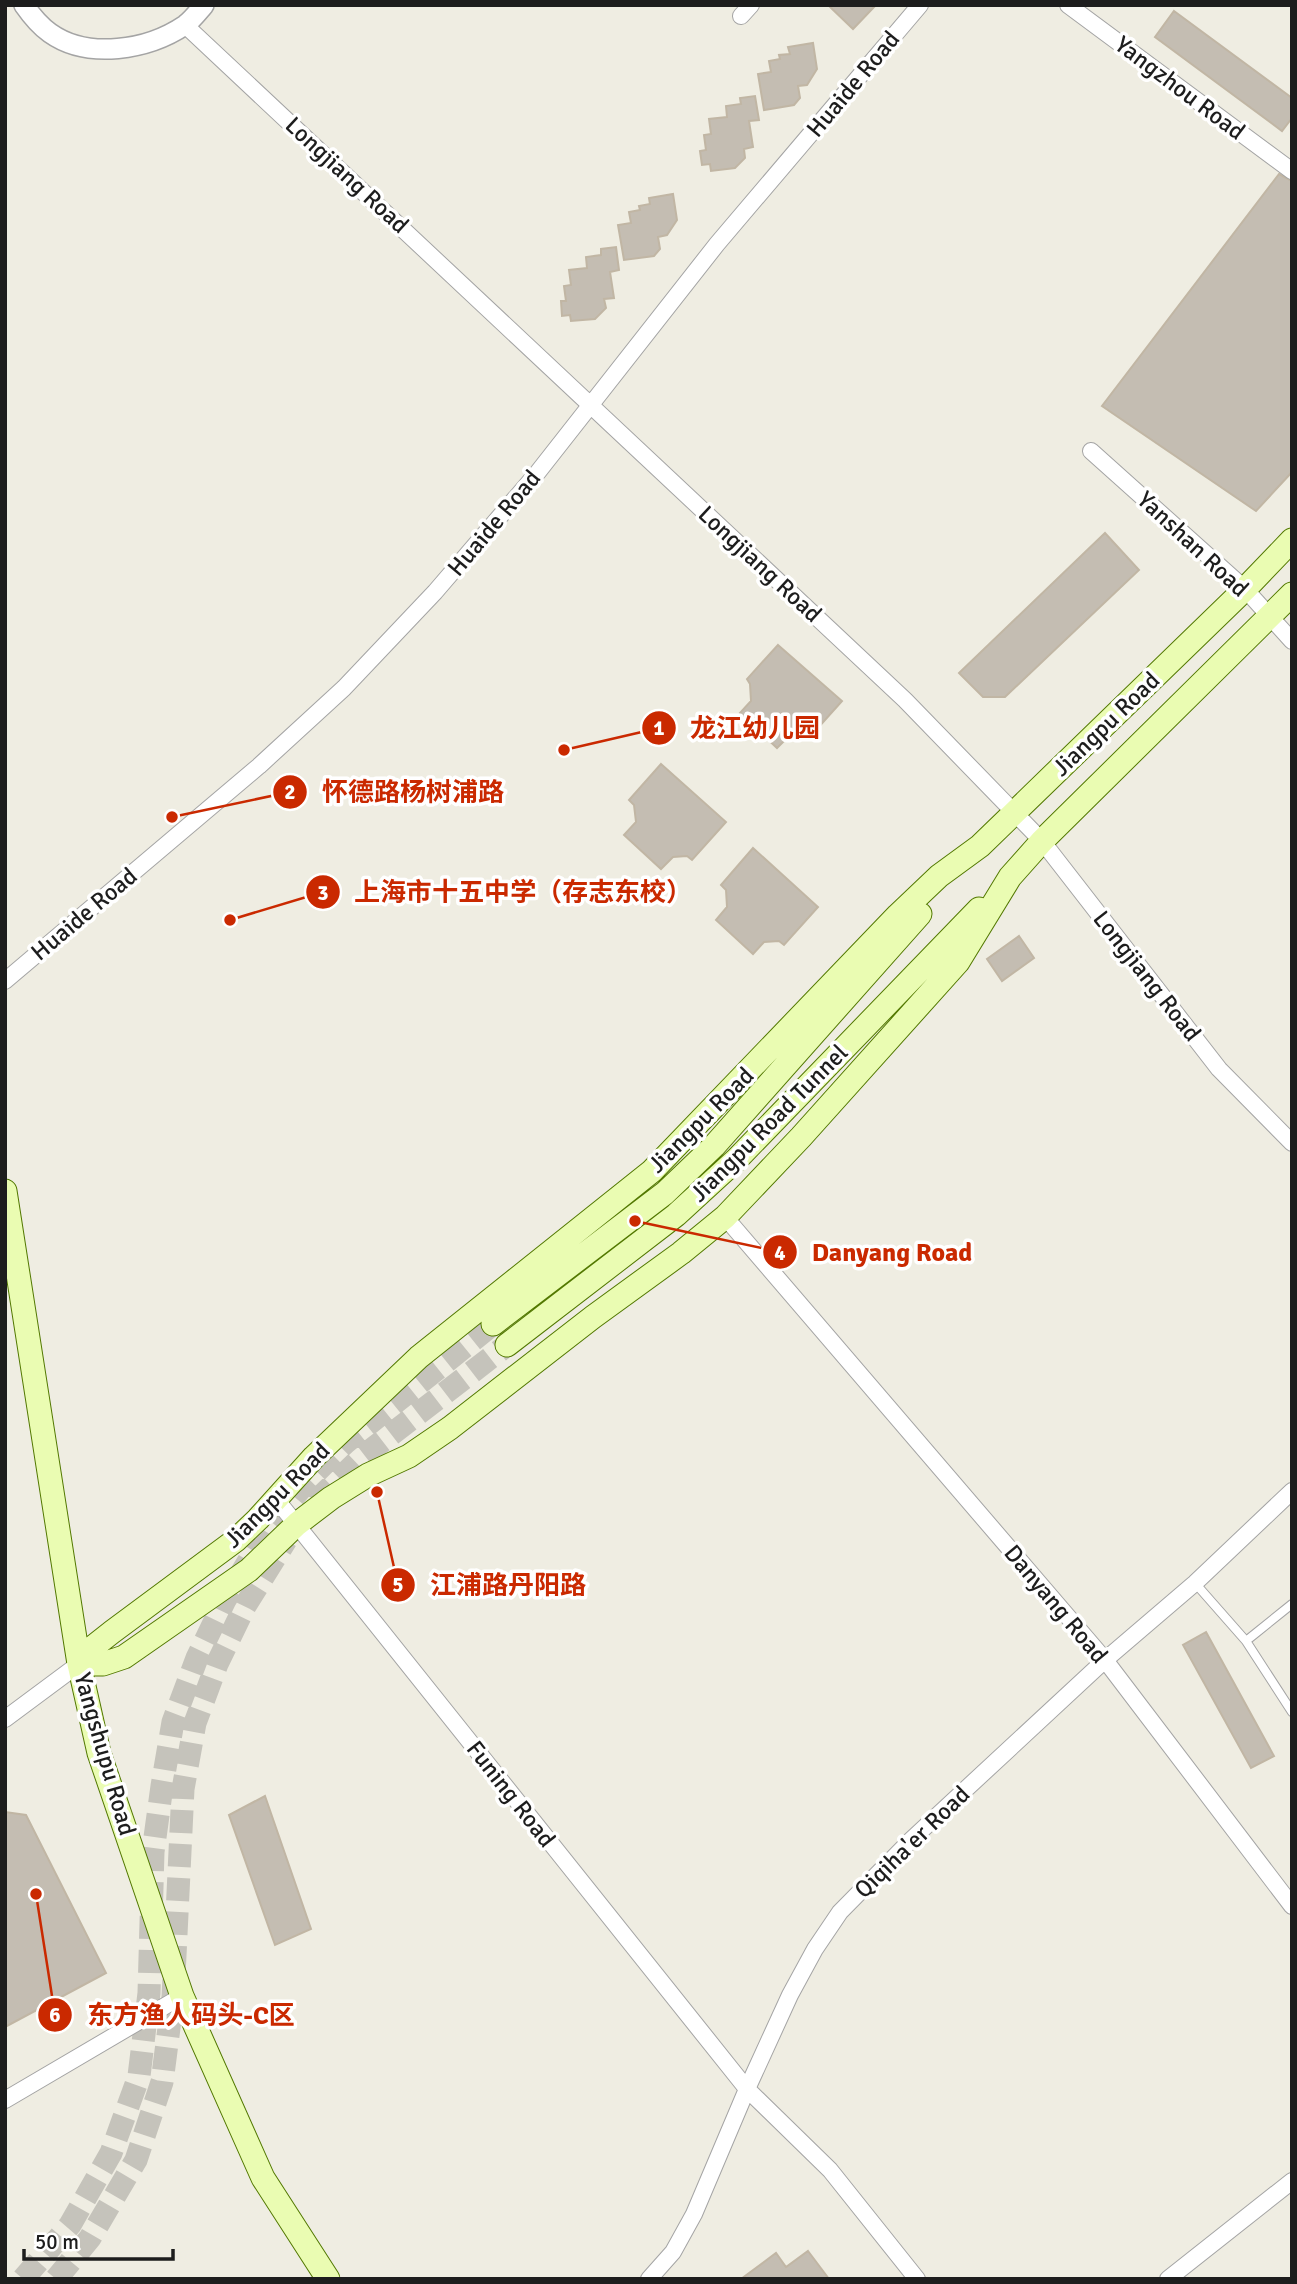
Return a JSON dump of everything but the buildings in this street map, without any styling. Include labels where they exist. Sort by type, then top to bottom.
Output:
[{"type":"main road","name":"Jiangpu Road","points":[[79,1664],[93,1647],[236,1540],[323,1448],[419,1357],[652,1171],[898,915],[939,876],[980,846],[1292,540]]},
{"type":"main road","name":"Jiangpu Road","points":[[79,1664],[103,1664],[124,1657],[249,1570],[297,1524],[331,1498],[368,1475],[408,1456],[450,1428],[725,1217],[801,1137],[958,962],[1010,877],[1042,841],[1292,594]]},
{"type":"main road","name":"Jiangpu Road Tunnel","points":[[494,1324],[665,1193],[714,1146],[980,846]]},
{"type":"main road","name":"Jiangpu Road Tunnel","points":[[507,1345],[676,1215],[737,1160],[1010,877]]},
{"type":"main road","name":"Yangshupu Road","points":[[5,1191],[79,1664],[99,1753],[182,1996],[263,2178],[328,2279]]},
{"type":"street","points":[[24,5],[33,18],[50,33],[71,44],[99,49],[148,43],[186,24],[204,5]]},
{"type":"street","name":"Huaide Road","points":[[5,981],[259,766],[344,688],[496,523],[717,244],[920,5]]},
{"type":"street","name":"Yangzhou Road","points":[[1068,5],[1292,171]]},
{"type":"street","name":"Longjiang Road","points":[[186,24],[905,701],[1015,811],[1042,841],[1219,1069],[1292,1143]]},
{"type":"street","name":"Yanshan Road","points":[[1091,452],[1245,589],[1292,640]]},
{"type":"street","name":"Danyang Road","points":[[725,1217],[1105,1660],[1292,1906]]},
{"type":"street","name":"Qiqiha'er Road","points":[[649,2279],[673,2252],[694,2214],[790,1996],[815,1950],[840,1913],[911,1840],[1105,1660],[1195,1583],[1292,1491]]},
{"type":"street","name":"Funing Road","points":[[276,1499],[747,2089],[830,2170],[917,2279]]},
{"type":"street","name":"Jiangpu Road","points":[[5,1719],[79,1664]]},
{"type":"street","points":[[5,2100],[182,1996]]},
{"type":"street","points":[[1168,2279],[1292,2181]]},
{"type":"lane","points":[[1195,1583],[1246,1641],[1292,1712]]},
{"type":"lane","points":[[1246,1641],[1292,1604]]},
{"type":"tunnel","points":[[23,2279],[70,2225],[111,2153],[139,2076],[149,1993],[153,1852],[173,1722],[197,1658],[225,1600],[271,1524],[307,1481],[345,1443],[493,1324]]},
{"type":"tunnel","points":[[315,1502],[362,1457],[507,1345]]},
{"type":"tunnel","points":[[56,2279],[90,2238],[136,2160],[162,2082],[173,1997],[183,1789],[195,1723],[217,1664],[245,1606],[286,1540]]},
{"type":"place","name":"龙江幼儿园","points":[[564,750]]},
{"type":"place","name":"怀德路杨树浦路","points":[[172,817]]},
{"type":"place","name":"上海市十五中学（存志东校）","points":[[230,920]]},
{"type":"place","name":"Danyang Road","points":[[635,1221]]},
{"type":"place","name":"江浦路丹阳路","points":[[377,1492]]},
{"type":"place","name":"东方渔人码头-C区","points":[[36,1894]]}]
